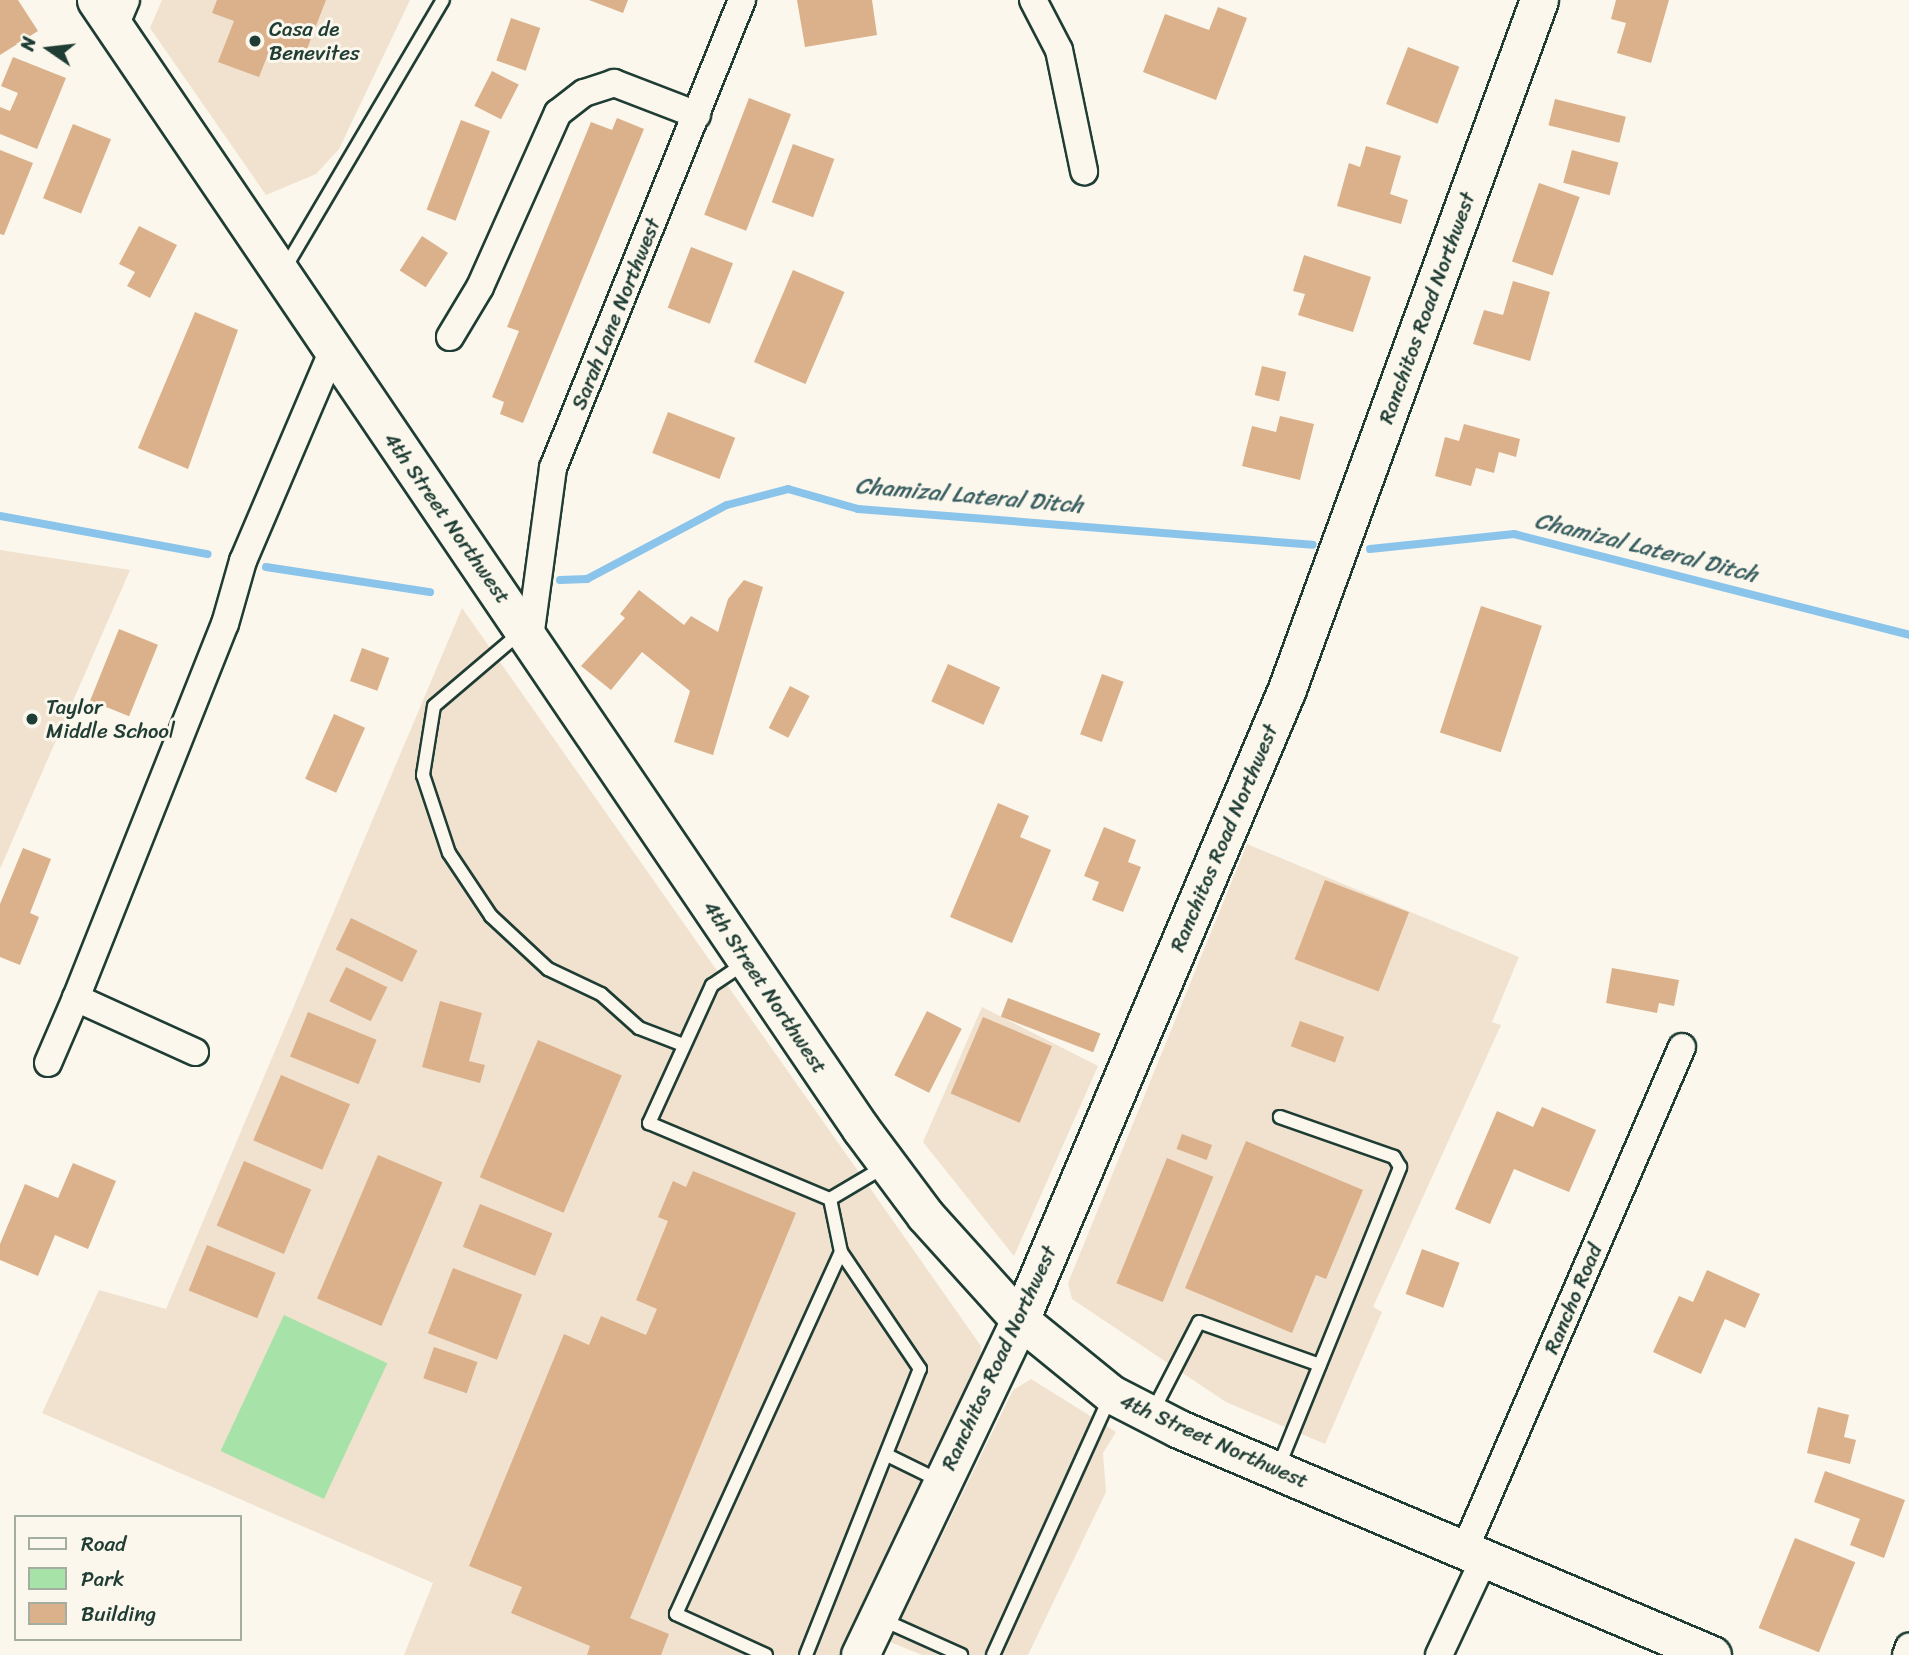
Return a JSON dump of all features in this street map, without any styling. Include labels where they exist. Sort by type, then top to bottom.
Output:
[{"type":"main road","name":"Ranchitos Road Northwest","points":[[860,1655],[1020,1320],[1306,641],[1539,0]]},
{"type":"main road","name":"4th Street Northwest","points":[[112,9],[332,352],[887,1165],[1020,1320],[1111,1394],[1152,1415],[1712,1655]]},
{"type":"street","name":"Sarah Lane Northwest","points":[[527,634],[553,468],[742,0]]},
{"type":"street","points":[[1033,0],[1059,51],[1084,171]]},
{"type":"street","points":[[450,337],[480,287],[558,113],[584,93],[614,83],[697,115]]},
{"type":"street","points":[[48,1063],[225,624],[243,561],[332,352]]},
{"type":"street","points":[[76,998],[195,1052]]},
{"type":"street","name":"Rancho Road","points":[[1439,1655],[1474,1555],[1682,1047]]},
{"type":"street","points":[[1906,1655],[1909,1647]]},
{"type":"lane","points":[[281,274],[443,0]]},
{"type":"lane","points":[[527,634],[451,687],[434,706],[423,775],[449,853],[491,916],[548,969],[601,995],[639,1028],[681,1044]]},
{"type":"lane","points":[[748,961],[712,985],[681,1044],[649,1124],[830,1199]]},
{"type":"lane","points":[[1277,1470],[1399,1161],[1280,1117]]},
{"type":"lane","points":[[830,1199],[887,1165]]},
{"type":"lane","points":[[806,1655],[920,1368],[841,1252],[830,1199]]},
{"type":"lane","points":[[766,1655],[676,1614],[841,1252]]},
{"type":"lane","points":[[1152,1415],[1199,1322],[1320,1365]]},
{"type":"lane","points":[[993,1655],[1111,1394]]},
{"type":"lane","points":[[887,1455],[943,1482]]},
{"type":"lane","points":[[878,1617],[961,1655]]},
{"type":"shaded area","points":[[162,0],[410,0],[339,149],[316,174],[266,195],[150,28]]},
{"type":"shaded area","name":"Taylor Middle School","points":[[0,550],[130,570],[0,869]]},
{"type":"shaded area","points":[[462,608],[981,1346],[980,1363],[840,1655],[404,1655],[433,1583],[42,1413],[99,1290],[166,1309]]},
{"type":"shaded area","points":[[1247,844],[1519,957],[1492,1022],[1501,1025],[1373,1307],[1382,1312],[1325,1444],[1226,1402],[1072,1299],[1068,1283]]},
{"type":"shaded area","points":[[982,1007],[1098,1066],[1014,1256],[923,1142]]},
{"type":"shaded area","points":[[1031,1379],[1116,1432],[1103,1453],[1106,1492],[1028,1655],[922,1655],[890,1642],[1013,1390]]},
{"type":"green space","points":[[284,1315],[387,1363],[324,1499],[221,1451]]},
{"type":"building","points":[[0,0],[18,0],[38,31],[0,55]]},
{"type":"building","points":[[217,0],[326,0],[302,62],[270,49],[259,77],[218,62],[234,21],[212,13]]},
{"type":"building","points":[[589,0],[628,0],[623,13]]},
{"type":"building","points":[[797,0],[872,0],[877,35],[805,47]]},
{"type":"building","points":[[1616,0],[1669,0],[1651,63],[1617,53],[1626,23],[1611,19]]},
{"type":"building","points":[[1218,7],[1247,18],[1216,100],[1143,72],[1165,14],[1209,30]]},
{"type":"building","points":[[511,18],[540,28],[526,71],[496,61]]},
{"type":"building","points":[[1408,47],[1459,67],[1437,124],[1386,104]]},
{"type":"building","points":[[13,57],[66,78],[37,149],[0,134],[0,107],[10,111],[18,93],[1,86]]},
{"type":"building","points":[[492,71],[519,85],[501,119],[474,106]]},
{"type":"building","points":[[749,98],[791,114],[746,231],[704,215]]},
{"type":"building","points":[[1555,99],[1626,117],[1619,143],[1548,125]]},
{"type":"building","points":[[617,118],[644,129],[523,423],[500,414],[504,402],[492,397],[519,331],[507,327],[591,122],[612,130]]},
{"type":"building","points":[[461,120],[490,131],[456,221],[427,210]]},
{"type":"building","points":[[73,124],[111,139],[81,214],[43,198]]},
{"type":"building","points":[[793,144],[834,159],[813,217],[772,202]]},
{"type":"building","points":[[1366,146],[1401,156],[1390,194],[1408,200],[1401,224],[1337,206],[1349,163],[1360,167]]},
{"type":"building","points":[[0,150],[33,163],[4,235],[0,234]]},
{"type":"building","points":[[1572,150],[1618,162],[1610,195],[1563,183]]},
{"type":"building","points":[[1539,183],[1580,197],[1553,275],[1512,261]]},
{"type":"building","points":[[139,226],[177,245],[150,298],[127,286],[135,272],[119,264]]},
{"type":"building","points":[[422,236],[448,253],[426,287],[400,270]]},
{"type":"building","points":[[691,247],[733,263],[710,324],[668,308]]},
{"type":"building","points":[[1304,255],[1371,277],[1353,332],[1298,315],[1305,294],[1293,291]]},
{"type":"building","points":[[793,270],[845,292],[805,384],[754,362]]},
{"type":"building","points":[[1513,281],[1550,292],[1530,361],[1473,344],[1484,310],[1503,315]]},
{"type":"building","points":[[195,312],[238,330],[188,469],[138,448]]},
{"type":"building","points":[[1262,366],[1286,372],[1279,401],[1255,395]]},
{"type":"building","points":[[668,412],[735,438],[719,479],[652,453]]},
{"type":"building","points":[[1280,416],[1314,424],[1300,480],[1242,466],[1252,426],[1276,432]]},
{"type":"building","points":[[1464,424],[1520,439],[1516,457],[1499,452],[1494,473],[1476,468],[1471,486],[1435,476],[1445,437],[1459,441]]},
{"type":"building","points":[[744,580],[763,587],[713,755],[674,742],[690,691],[642,652],[611,690],[581,666],[625,618],[620,614],[639,590],[684,625],[691,616],[718,632],[728,599]]},
{"type":"building","points":[[1481,606],[1542,626],[1501,752],[1440,732]]},
{"type":"building","points":[[119,629],[158,645],[129,716],[90,700]]},
{"type":"building","points":[[362,648],[389,658],[377,691],[350,681]]},
{"type":"building","points":[[948,664],[1000,687],[983,725],[931,701]]},
{"type":"building","points":[[1102,674],[1124,682],[1102,742],[1080,734]]},
{"type":"building","points":[[790,686],[810,696],[788,738],[769,728]]},
{"type":"building","points":[[334,714],[365,728],[336,793],[305,779]]},
{"type":"building","points":[[998,803],[1029,816],[1020,837],[1051,850],[1012,943],[950,917]]},
{"type":"building","points":[[1104,827],[1136,840],[1128,862],[1141,867],[1123,912],[1092,900],[1099,882],[1084,876]]},
{"type":"building","points":[[23,848],[51,859],[30,913],[39,917],[20,965],[0,957],[0,904]]},
{"type":"building","points":[[1325,880],[1409,912],[1379,992],[1295,959]]},
{"type":"building","points":[[351,918],[418,950],[402,982],[336,949]]},
{"type":"building","points":[[346,967],[387,987],[371,1021],[329,1001]]},
{"type":"building","points":[[1612,968],[1679,980],[1674,1006],[1659,1003],[1657,1013],[1606,1003]]},
{"type":"building","points":[[1008,998],[1100,1033],[1093,1052],[1001,1017]]},
{"type":"building","points":[[440,1001],[482,1013],[469,1061],[485,1065],[480,1083],[422,1067]]},
{"type":"building","points":[[927,1011],[962,1029],[929,1093],[894,1075]]},
{"type":"building","points":[[308,1012],[377,1040],[359,1084],[290,1057]]},
{"type":"building","points":[[983,1017],[1052,1046],[1020,1123],[951,1093]]},
{"type":"building","points":[[1300,1021],[1344,1037],[1335,1062],[1291,1046]]},
{"type":"building","points":[[538,1040],[622,1076],[564,1213],[480,1177]]},
{"type":"building","points":[[281,1075],[350,1104],[322,1170],[253,1140]]},
{"type":"building","points":[[1542,1107],[1596,1130],[1569,1192],[1514,1169],[1490,1224],[1455,1209],[1497,1111],[1533,1127]]},
{"type":"building","points":[[1182,1134],[1212,1145],[1207,1160],[1177,1149]]},
{"type":"building","points":[[1246,1141],[1363,1190],[1326,1279],[1316,1275],[1292,1333],[1185,1288]]},
{"type":"building","points":[[378,1155],[442,1182],[381,1326],[317,1299]]},
{"type":"building","points":[[1167,1158],[1213,1177],[1163,1302],[1116,1283]]},
{"type":"building","points":[[244,1161],[311,1190],[284,1254],[217,1225]]},
{"type":"building","points":[[73,1163],[116,1181],[88,1249],[55,1235],[38,1276],[0,1260],[0,1244],[25,1184],[58,1198]]},
{"type":"building","points":[[693,1171],[796,1213],[630,1618],[669,1634],[661,1655],[587,1655],[590,1646],[511,1613],[522,1587],[469,1566],[564,1334],[589,1345],[601,1316],[646,1335],[657,1309],[636,1300],[668,1221],[658,1217],[673,1181],[686,1187]]},
{"type":"building","points":[[480,1204],[552,1233],[535,1276],[463,1247]]},
{"type":"building","points":[[207,1245],[276,1273],[257,1318],[189,1290]]},
{"type":"building","points":[[1422,1249],[1460,1263],[1443,1308],[1406,1294]]},
{"type":"building","points":[[453,1268],[522,1295],[497,1360],[428,1333]]},
{"type":"building","points":[[1707,1270],[1760,1294],[1745,1328],[1725,1319],[1701,1374],[1653,1352],[1679,1296],[1693,1302]]},
{"type":"building","points":[[434,1347],[477,1362],[467,1393],[423,1378]]},
{"type":"building","points":[[1818,1407],[1849,1415],[1844,1437],[1856,1440],[1850,1464],[1807,1453]]},
{"type":"building","points":[[1825,1471],[1905,1500],[1884,1558],[1850,1545],[1860,1519],[1814,1502]]},
{"type":"building","points":[[1795,1538],[1855,1562],[1819,1652],[1759,1628]]},
{"type":"waterway","name":"Chamizal Lateral Ditch","points":[[560,580],[587,579],[727,505],[788,489],[858,509],[1313,545]]},
{"type":"waterway","name":"Chamizal Lateral Ditch","points":[[0,516],[208,554]]},
{"type":"waterway","name":"Chamizal Lateral Ditch","points":[[1370,549],[1514,534],[1909,635]]},
{"type":"waterway","name":"Chamizal Lateral Ditch","points":[[266,567],[430,592]]},
{"type":"place","name":"Casa de Benevites","points":[[255,41]]},
{"type":"place","name":"Taylor Middle School","points":[[32,719]]}]
